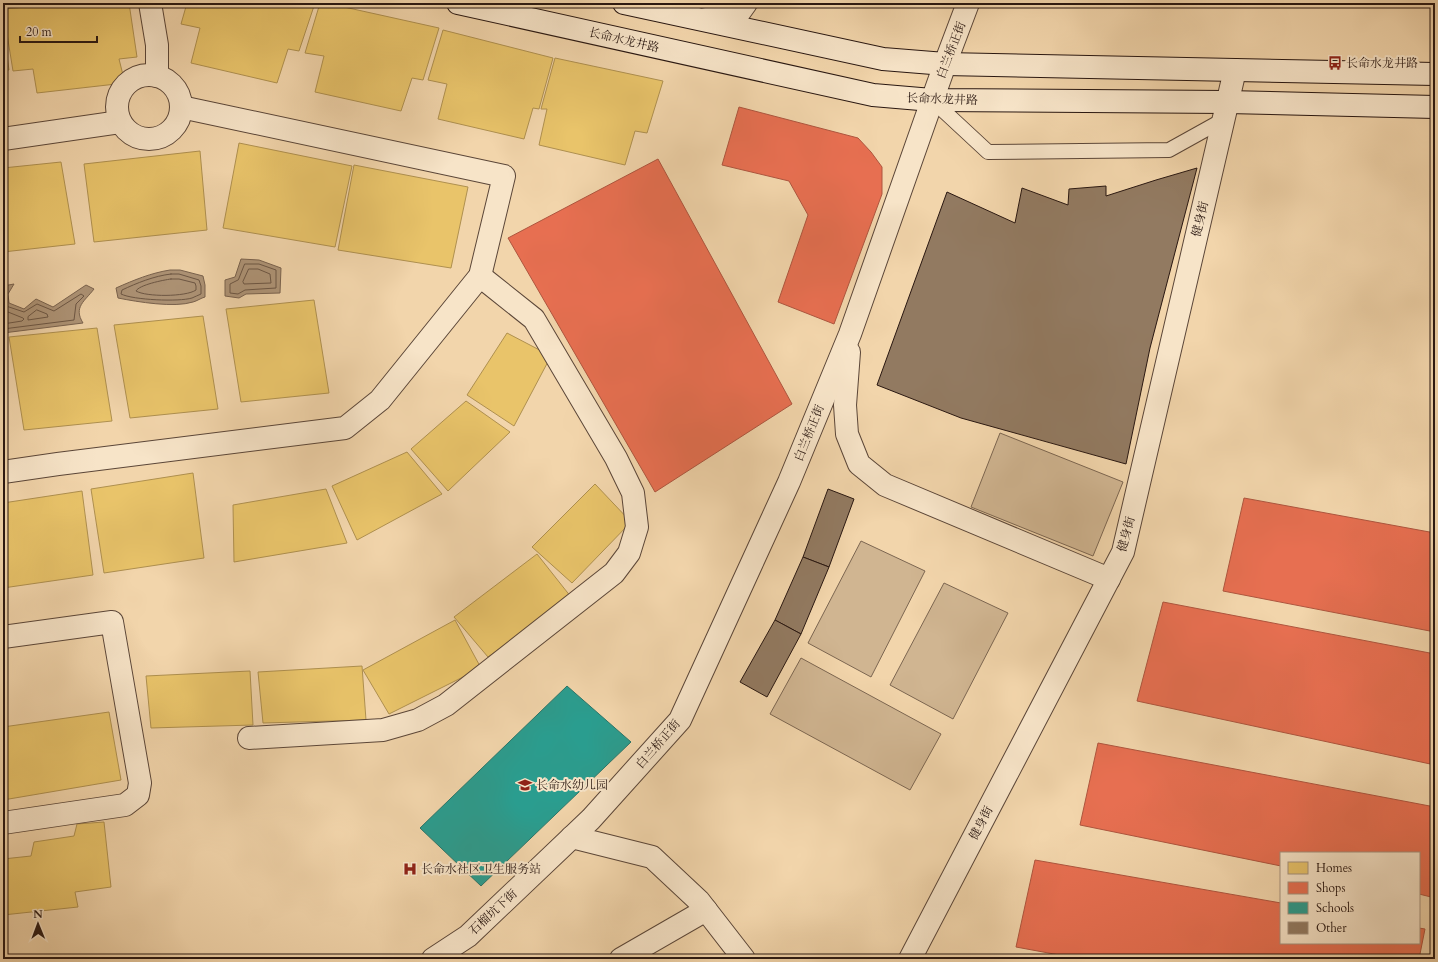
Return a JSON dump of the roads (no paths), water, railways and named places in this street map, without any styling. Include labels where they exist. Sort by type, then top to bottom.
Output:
[{"type":"street","points":[[150,3],[157,45],[157,76]]},
{"type":"street","name":"长命水龙井路","points":[[458,3],[873,95],[932,100],[1225,111],[1435,107]]},
{"type":"street","points":[[624,3],[883,59],[945,64],[1435,74]]},
{"type":"street","points":[[699,19],[736,17],[746,3]]},
{"type":"street","name":"白兰桥正街","points":[[578,832],[680,720],[789,482],[850,334],[932,100],[968,3]]},
{"type":"street","name":"健身街","points":[[910,959],[1123,552],[1235,70]]},
{"type":"street","points":[[146,75],[157,76],[167,80],[175,87],[180,97],[182,107],[180,118],[175,127],[166,134],[156,138],[146,139],[135,136],[120,122],[117,101],[127,83],[146,75]]},
{"type":"street","points":[[3,472],[345,428],[380,400],[480,276],[504,176],[182,107]]},
{"type":"street","points":[[3,139],[120,122]]},
{"type":"street","points":[[249,738],[383,730],[418,720],[446,705],[614,573],[629,553],[638,527],[632,493],[616,458],[534,319],[480,276]]},
{"type":"street","points":[[850,334],[845,405],[847,434],[859,464],[885,485],[1109,579]]},
{"type":"street","points":[[3,637],[112,622],[140,783],[138,795],[125,805],[3,823]]},
{"type":"street","points":[[578,832],[652,857],[699,901],[744,959]]},
{"type":"street","name":"石榴坑下街","points":[[433,959],[468,936],[578,832]]},
{"type":"street","points":[[621,959],[706,910]]},
{"type":"lane","points":[[932,100],[988,152],[1169,150],[1225,111]]},
{"type":"water","points":[[241,259],[259,260],[281,268],[280,293],[246,294],[239,298],[225,296],[225,280],[235,277]]},
{"type":"water","points":[[170,270],[180,270],[203,276],[205,297],[185,304],[146,303],[118,298],[116,288],[143,277]]},
{"type":"water","points":[[14,284],[8,294],[9,303],[24,309],[36,299],[53,307],[86,285],[94,289],[81,304],[79,313],[83,323],[3,333],[3,286]]},
{"type":"place","name":"长命水龙井路","points":[[1335,63]]},
{"type":"place","name":"长命水幼儿园","points":[[525,785]]},
{"type":"place","name":"长命水社区卫生服务站","points":[[410,869]]}]
